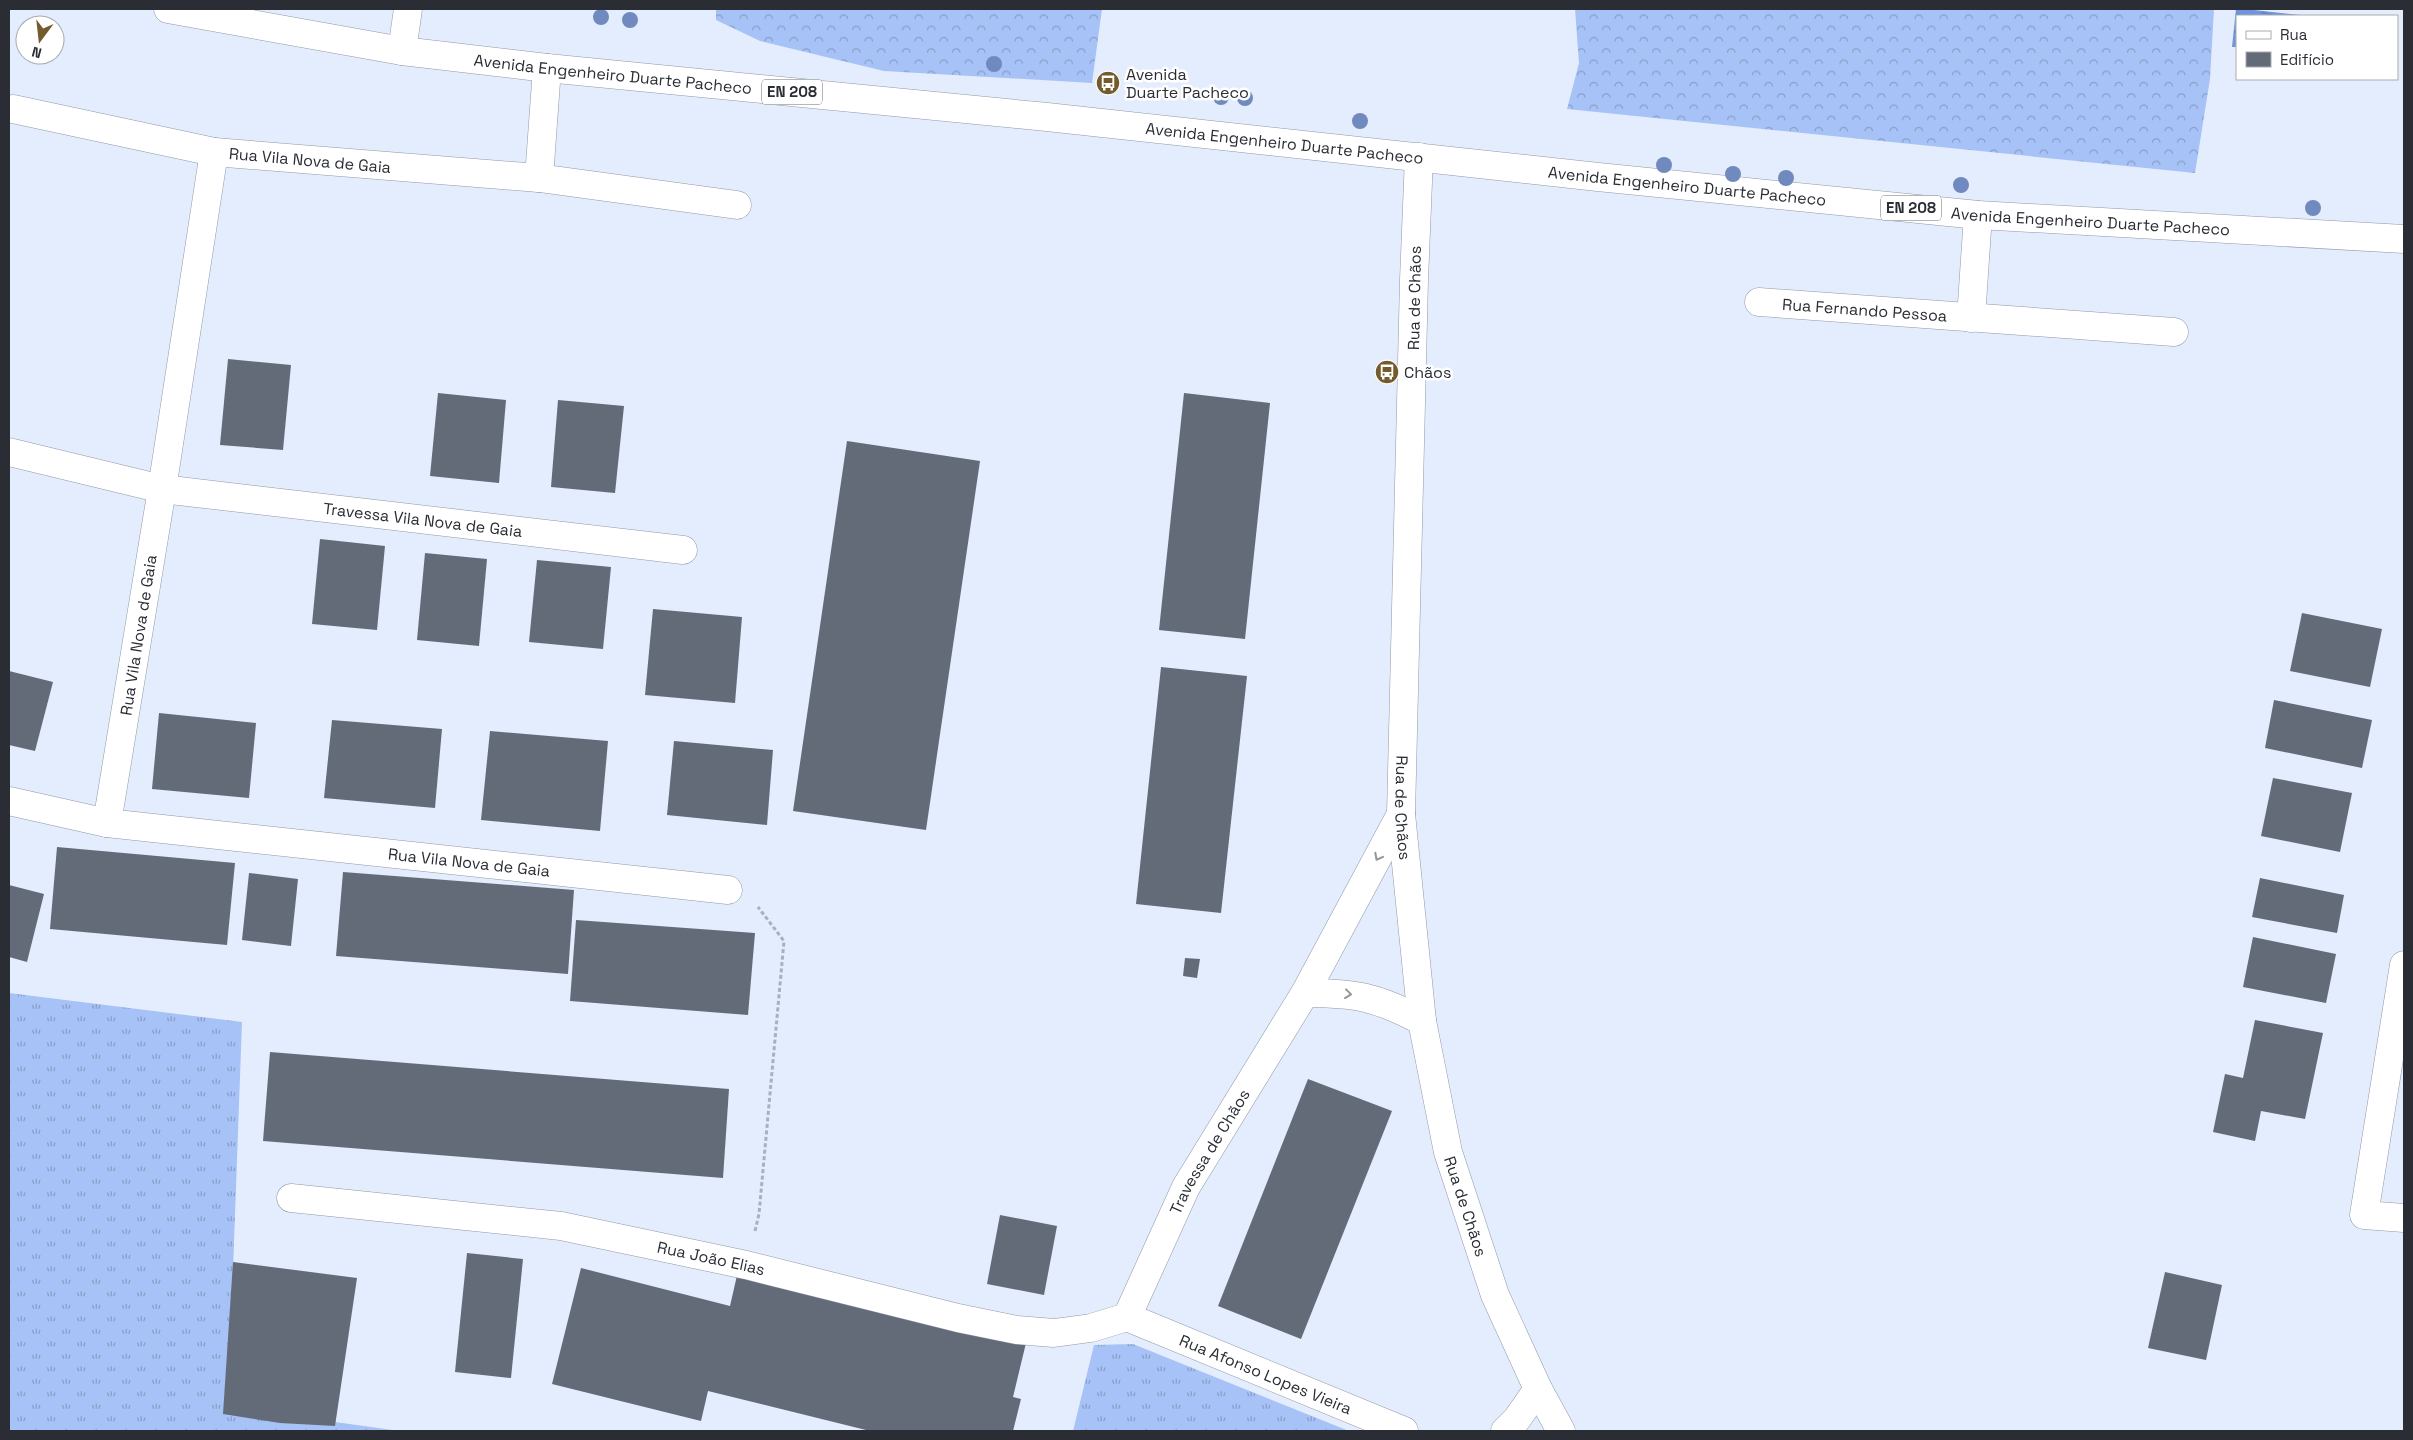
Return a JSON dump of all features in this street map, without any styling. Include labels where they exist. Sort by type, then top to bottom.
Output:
[{"type":"street","name":"Avenida Engenheiro Duarte Pacheco","points":[[168,9],[402,51],[547,68],[1047,117],[1978,215],[2404,239]]},
{"type":"street","points":[[402,51],[408,9]]},
{"type":"street","points":[[539,178],[547,68]]},
{"type":"street","points":[[13,109],[214,152]]},
{"type":"street","name":"Rua Vila Nova de Gaia","points":[[728,890],[107,822],[162,489],[214,152],[539,178],[737,205]]},
{"type":"street","name":"Rua de Chãos","points":[[1419,157],[1413,289],[1401,814],[1422,1021],[1448,1152],[1495,1295],[1538,1390],[1561,1431]]},
{"type":"street","name":"Rua Fernando Pessoa","points":[[1971,318],[1978,215]]},
{"type":"street","name":"Rua Fernando Pessoa","points":[[1759,302],[2174,332]]},
{"type":"street","name":"Travessa Vila Nova de Gaia","points":[[9,452],[162,489],[683,550]]},
{"type":"street","points":[[9,801],[107,822]]},
{"type":"street","name":"Travessa de Chãos","points":[[1126,1317],[1186,1187],[1305,993],[1401,814]]},
{"type":"street","points":[[2404,965],[2364,1215],[2404,1218]]},
{"type":"street","points":[[1305,993],[1338,993],[1366,996],[1396,1007],[1422,1021]]},
{"type":"street","name":"Rua João Elias","points":[[291,1198],[561,1226],[746,1265],[1017,1330],[1054,1334],[1091,1328],[1126,1317]]},
{"type":"street","name":"Rua Afonso Lopes Vieira","points":[[1126,1317],[1404,1431]]},
{"type":"street","points":[[1505,1431],[1517,1419],[1538,1390]]},
{"type":"path","points":[[728,890],[761,909],[784,941],[759,1214],[746,1265]]},
{"type":"green space","points":[[716,9],[1102,9],[1092,83],[884,71],[760,41],[716,20]]},
{"type":"green space","points":[[1575,9],[2214,9],[2210,79],[2195,173],[1567,109],[1579,63]]},
{"type":"green space","points":[[9,993],[242,1022],[228,1407],[400,1431],[9,1431]]},
{"type":"green space","points":[[1133,1344],[1349,1431],[1073,1431],[1094,1345]]},
{"type":"water","points":[[2236,9],[2301,15],[2236,15],[2236,47],[2232,47]]},
{"type":"building","points":[[228,359],[291,365],[283,450],[220,445]]},
{"type":"building","points":[[438,393],[506,400],[499,483],[430,476]]},
{"type":"building","points":[[1184,393],[1270,403],[1245,639],[1159,630]]},
{"type":"building","points":[[558,400],[624,406],[615,493],[551,487]]},
{"type":"building","points":[[847,441],[980,461],[926,830],[793,811]]},
{"type":"building","points":[[320,539],[385,546],[377,630],[312,624]]},
{"type":"building","points":[[425,553],[487,559],[479,646],[417,640]]},
{"type":"building","points":[[537,560],[611,567],[603,649],[529,642]]},
{"type":"building","points":[[653,609],[742,617],[735,703],[645,695]]},
{"type":"building","points":[[2302,613],[2382,629],[2370,687],[2290,671]]},
{"type":"building","points":[[1161,667],[1247,676],[1221,913],[1136,904]]},
{"type":"building","points":[[9,671],[53,682],[35,751],[9,745]]},
{"type":"building","points":[[2274,700],[2372,720],[2362,768],[2265,748]]},
{"type":"building","points":[[159,713],[256,723],[249,798],[152,789]]},
{"type":"building","points":[[332,720],[442,729],[435,808],[324,798]]},
{"type":"building","points":[[490,731],[608,741],[600,831],[481,820]]},
{"type":"building","points":[[674,741],[773,750],[767,825],[667,815]]},
{"type":"building","points":[[2273,778],[2352,793],[2340,852],[2261,836]]},
{"type":"building","points":[[57,847],[235,863],[227,945],[50,929]]},
{"type":"building","points":[[343,872],[574,890],[568,974],[336,956]]},
{"type":"building","points":[[249,873],[298,879],[291,946],[242,940]]},
{"type":"building","points":[[2260,878],[2344,895],[2337,933],[2252,917]]},
{"type":"building","points":[[9,885],[44,894],[27,962],[9,957]]},
{"type":"building","points":[[576,920],[755,933],[748,1015],[570,1001]]},
{"type":"building","points":[[2253,937],[2336,954],[2326,1003],[2243,987]]},
{"type":"building","points":[[1185,958],[1200,959],[1197,978],[1183,976]]},
{"type":"building","points":[[2255,1020],[2323,1033],[2305,1119],[2261,1111],[2255,1141],[2213,1132],[2225,1074],[2243,1078]]},
{"type":"building","points":[[270,1052],[729,1089],[723,1178],[263,1141]]},
{"type":"building","points":[[1308,1079],[1392,1111],[1301,1339],[1218,1306]]},
{"type":"building","points":[[1000,1215],[1057,1226],[1044,1295],[987,1284]]},
{"type":"building","points":[[467,1253],[523,1259],[511,1378],[455,1372]]},
{"type":"building","points":[[233,1262],[357,1278],[335,1426],[280,1423],[223,1414]]},
{"type":"building","points":[[581,1268],[730,1306],[738,1271],[1026,1343],[1013,1397],[1021,1399],[1013,1431],[870,1431],[708,1391],[701,1421],[552,1384]]},
{"type":"building","points":[[2165,1272],[2222,1285],[2206,1360],[2148,1348]]},
{"type":"place","name":"Avenida Duarte Pacheco","points":[[1108,83]]},
{"type":"place","name":"Chãos","points":[[1387,372]]}]
